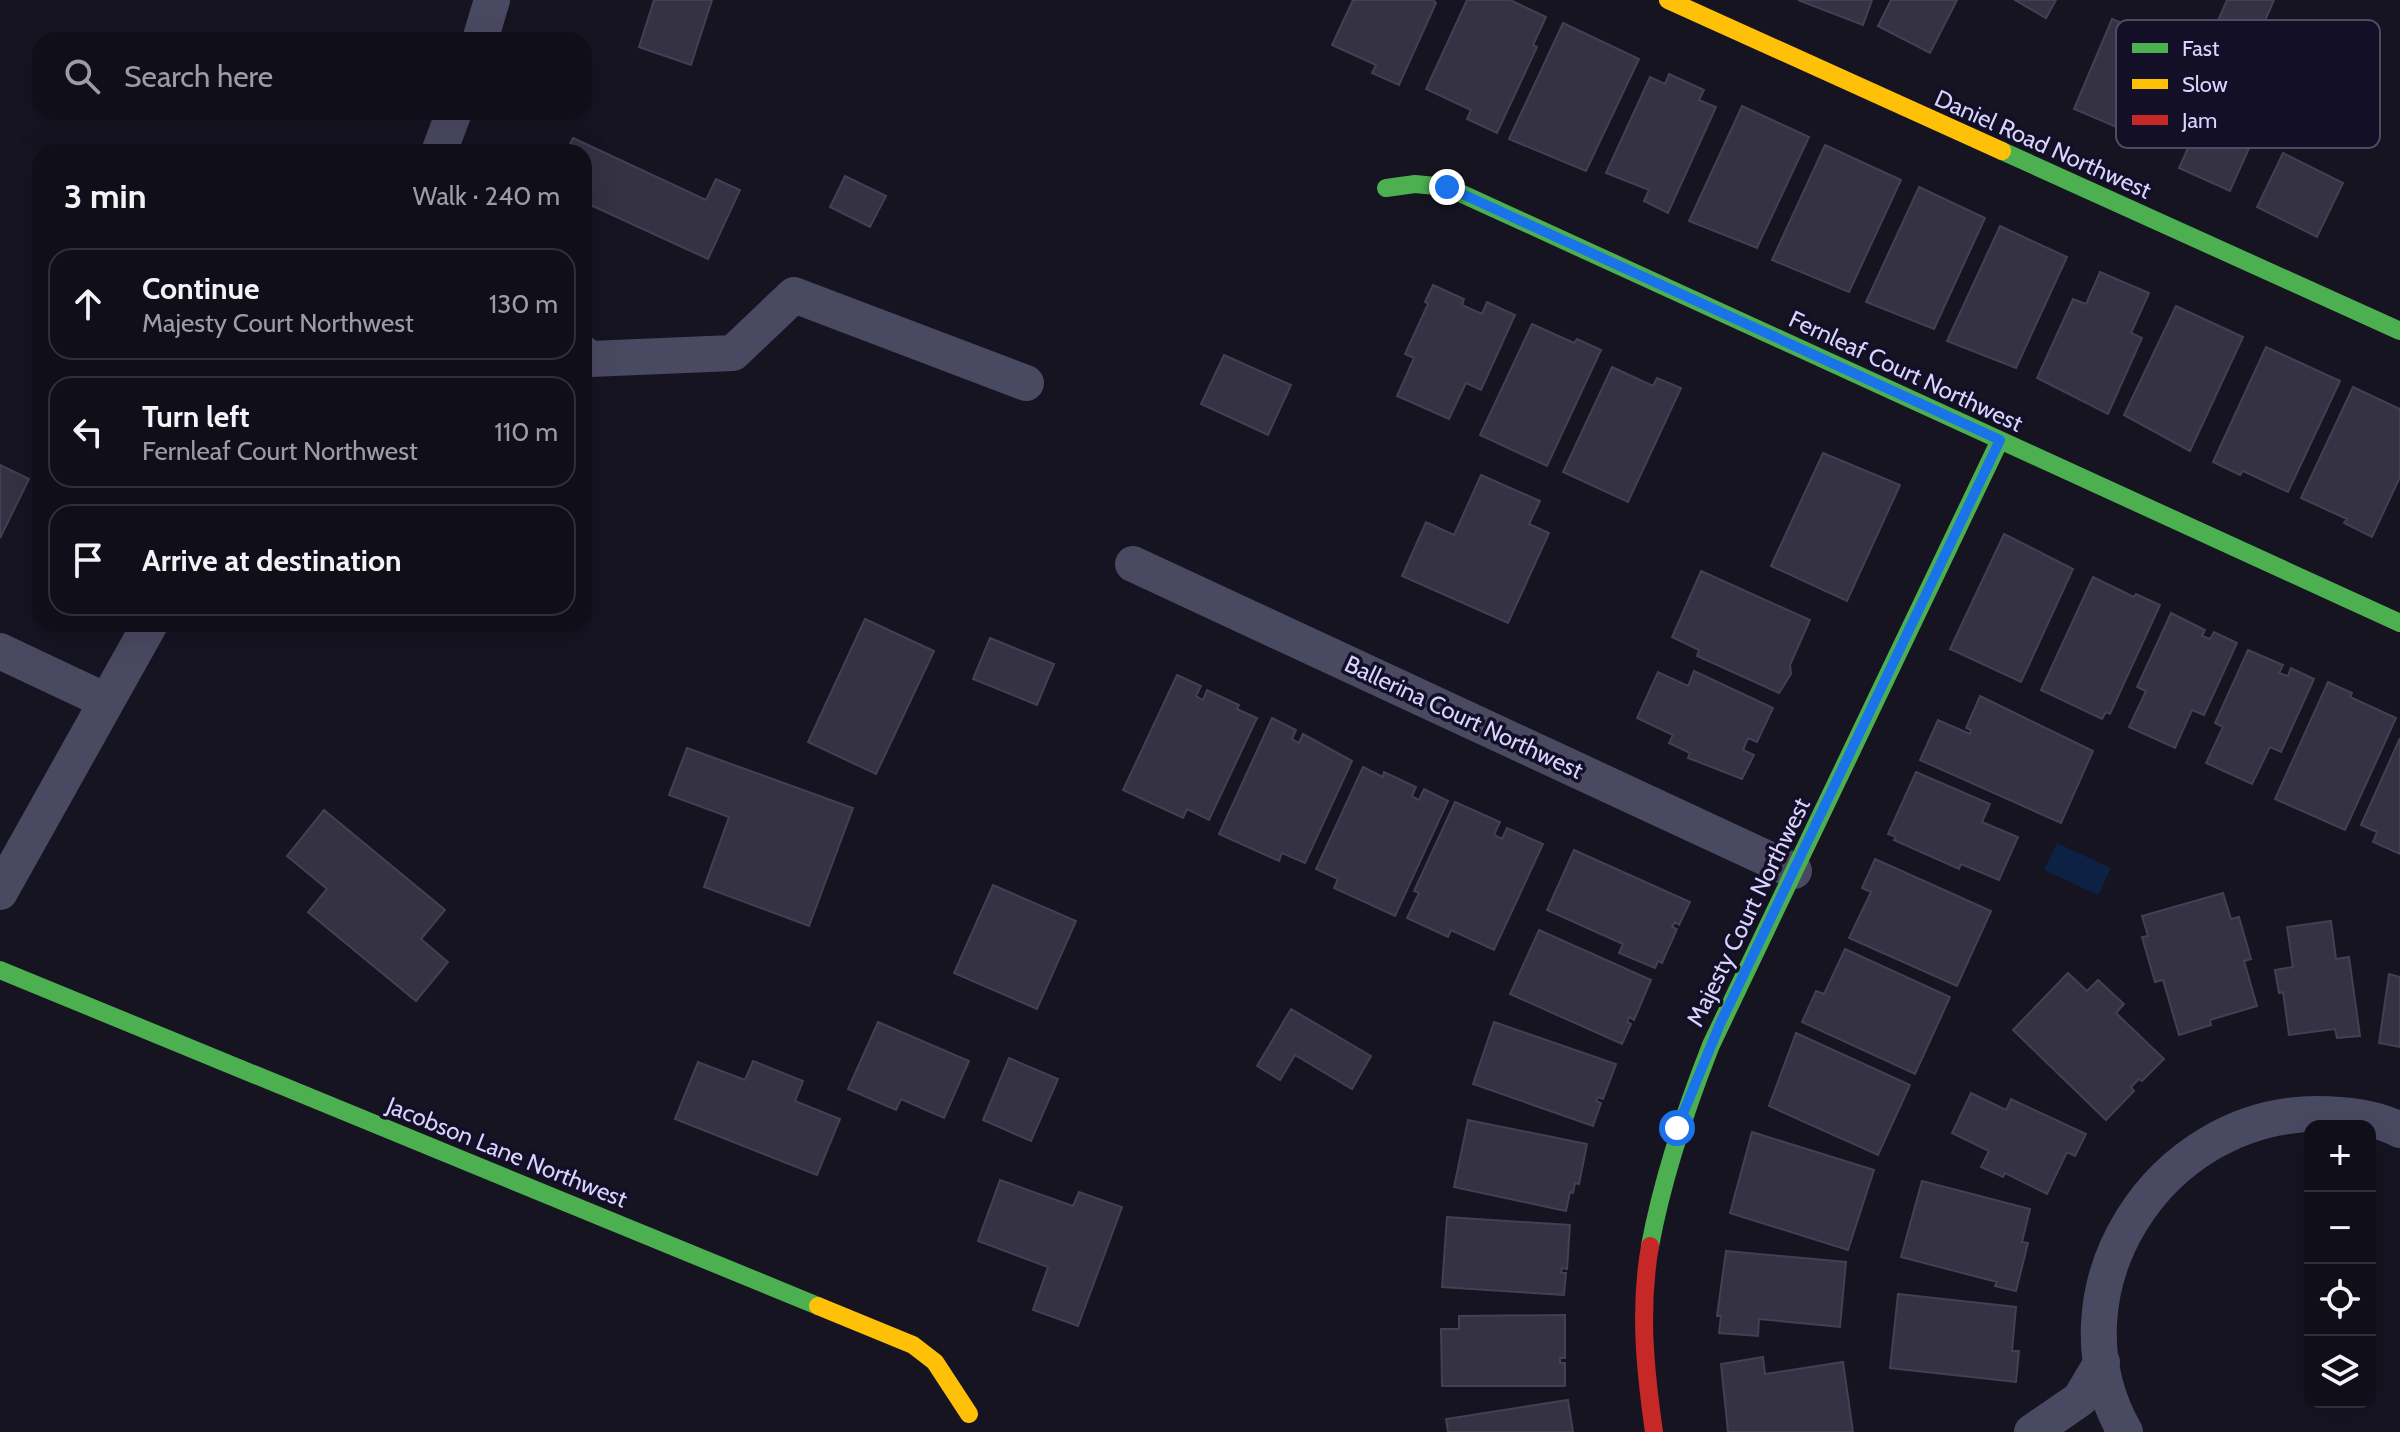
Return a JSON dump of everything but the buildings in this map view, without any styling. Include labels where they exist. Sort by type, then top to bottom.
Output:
[{"type":"street","points":[[482,32],[492,0]]},
{"type":"street","name":"Daniel Road Northwest","points":[[1668,0],[2400,331]]},
{"type":"street","points":[[442,144],[451,120]]},
{"type":"street","name":"Fernleaf Court Northwest","points":[[1386,188],[1415,184],[1447,187],[2400,623]]},
{"type":"street","points":[[592,359],[733,353],[794,295],[1026,383]]},
{"type":"street","name":"Majesty Court Northwest","points":[[1654,1432],[1645,1352],[1646,1293],[1662,1181],[1697,1076],[2000,440]]},
{"type":"street","name":"Ballerina Court Northwest","points":[[1133,564],[1794,871]]},
{"type":"street","points":[[0,892],[145,632]]},
{"type":"street","points":[[0,651],[106,701]]},
{"type":"street","name":"Jacobson Lane Northwest","points":[[0,970],[913,1345],[935,1362],[969,1414]]},
{"type":"street","points":[[2125,1432],[2112,1401],[2102,1362],[2101,1303],[2113,1256],[2134,1212],[2174,1167],[2203,1145],[2247,1125],[2294,1114],[2343,1114],[2400,1130]]},
{"type":"street","points":[[2032,1432],[2080,1399],[2102,1362]]},
{"type":"water","points":[[2057,843],[2111,868],[2098,895],[2044,870]]},
{"type":"traffic: fast","points":[[2002,151],[2400,331]]},
{"type":"traffic: fast","points":[[1386,188],[1415,184],[1447,187],[2400,623]]},
{"type":"traffic: fast","points":[[1650,1246],[1676,1144],[1711,1045],[2000,440]]},
{"type":"traffic: fast","points":[[0,970],[818,1306]]},
{"type":"traffic: slow","points":[[1668,0],[2002,151]]},
{"type":"traffic: slow","points":[[818,1306],[913,1345],[935,1362],[969,1414]]},
{"type":"traffic: jam","points":[[1650,1246],[1644,1339],[1654,1432]]},
{"type":"route","points":[[1447,187],[2000,440],[1720,1024],[1677,1128]]}]
